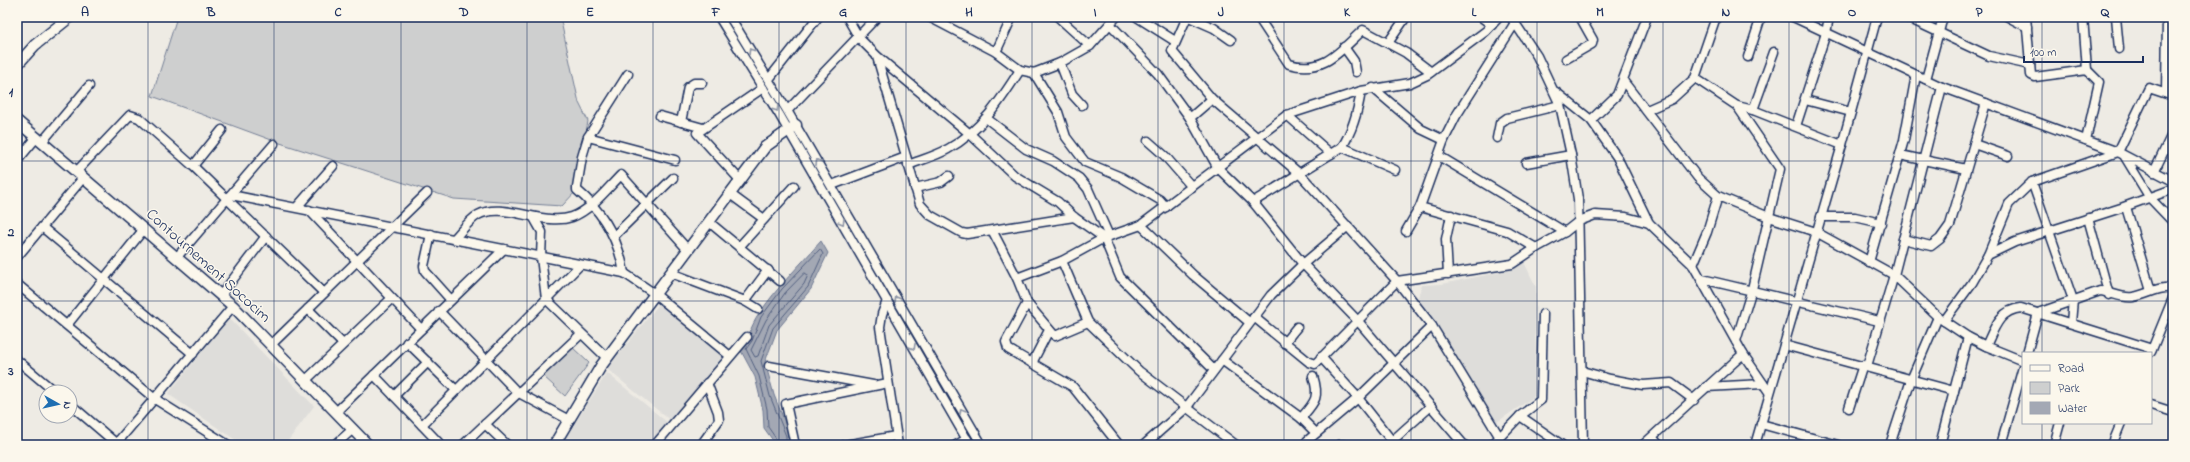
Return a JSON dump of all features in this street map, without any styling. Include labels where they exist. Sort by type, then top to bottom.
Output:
[{"type":"street","points":[[17,65],[35,45],[70,17]]},
{"type":"street","points":[[719,17],[763,88],[832,185],[982,445]]},
{"type":"street","points":[[730,17],[788,110],[792,128],[887,301],[968,442],[956,445]]},
{"type":"street","points":[[768,79],[818,17]]},
{"type":"street","points":[[847,17],[859,38],[877,56],[970,134],[1015,176],[1058,202],[1074,217],[1106,237]]},
{"type":"street","points":[[788,110],[859,38],[877,17]]},
{"type":"street","points":[[929,17],[996,52],[1020,70],[1034,73],[1060,64],[1090,46],[1116,17]]},
{"type":"street","points":[[996,52],[1012,17]]},
{"type":"street","points":[[1058,17],[1090,46]]},
{"type":"street","points":[[1137,17],[1175,41]]},
{"type":"street","points":[[1231,40],[1214,28],[1188,17],[1175,41],[1172,51],[1212,99],[1300,174],[1397,282],[1432,326],[1499,436]]},
{"type":"street","points":[[1258,17],[1289,64],[1298,66],[1322,64],[1363,30],[1406,52],[1431,72]]},
{"type":"street","points":[[1388,43],[1406,17]]},
{"type":"street","points":[[1481,17],[1492,24]]},
{"type":"street","points":[[1017,278],[1062,261],[1106,237],[1141,225],[1218,168],[1256,136],[1287,115],[1361,91],[1410,83],[1431,72],[1499,17]]},
{"type":"street","points":[[1566,58],[1592,44],[1593,40],[1580,17]]},
{"type":"street","points":[[1591,120],[1617,95],[1624,82],[1647,17]]},
{"type":"street","points":[[1647,110],[1672,99],[1695,78],[1716,17]]},
{"type":"street","points":[[1748,57],[1761,17]]},
{"type":"street","points":[[1793,17],[1942,87],[2121,153],[2173,181]]},
{"type":"street","points":[[1796,126],[1826,33],[1829,17]]},
{"type":"street","points":[[1755,445],[1769,392],[1842,145],[1877,17]]},
{"type":"street","points":[[1906,17],[1989,56],[2030,65]]},
{"type":"street","points":[[1926,79],[1943,17]]},
{"type":"street","points":[[2008,17],[2027,27]]},
{"type":"street","points":[[2026,17],[2030,75],[2035,77],[2087,70]]},
{"type":"street","points":[[2083,17],[2087,70],[2099,82],[2086,140]]},
{"type":"street","points":[[2116,17],[2119,49]]},
{"type":"street","points":[[1890,445],[1911,380],[1941,319],[1972,283],[1988,255],[2009,204],[2032,182],[2121,153],[2147,90],[2152,88],[2170,94],[2167,17]]},
{"type":"street","points":[[1406,231],[1420,207],[1444,140],[1513,19],[1537,56],[1560,104],[1571,155],[1578,199],[1579,221],[1583,445]]},
{"type":"street","points":[[1110,24],[1158,74],[1190,118],[1218,168],[1253,202],[1303,264],[1358,321],[1464,445]]},
{"type":"street","points":[[1344,47],[1354,61],[1356,72]]},
{"type":"street","points":[[1753,110],[1774,52]]},
{"type":"street","points":[[877,56],[915,188],[923,209],[960,232],[967,234],[993,232],[1074,217]]},
{"type":"street","points":[[1060,64],[1072,94],[1082,105]]},
{"type":"street","points":[[832,185],[907,161],[948,150],[970,134],[986,118],[999,103],[1020,70]]},
{"type":"street","points":[[1034,73],[1058,112],[1066,137],[1085,162],[1121,177],[1160,200],[1166,207]]},
{"type":"street","points":[[624,273],[621,256],[614,236],[592,203],[577,190],[577,187],[582,156],[588,137],[628,74]]},
{"type":"street","points":[[1869,262],[1900,154],[1916,75]]},
{"type":"street","points":[[1695,78],[1737,106],[1753,110],[1842,145]]},
{"type":"street","points":[[1624,82],[1698,178],[1718,196],[1769,217],[1816,232],[1894,276],[1941,319],[1968,337],[2022,361]]},
{"type":"street","points":[[681,122],[688,87],[694,83],[702,83]]},
{"type":"street","points":[[17,161],[90,86]]},
{"type":"street","points":[[1849,408],[1865,366],[1894,276],[1942,87]]},
{"type":"street","points":[[740,180],[697,134],[703,128],[763,88]]},
{"type":"street","points":[[1373,88],[1421,129],[1444,140]]},
{"type":"street","points":[[1253,202],[1342,147],[1350,134],[1359,106],[1361,91]]},
{"type":"street","points":[[1554,91],[1591,120],[1617,157],[1649,223],[1693,265],[1743,354],[1769,392]]},
{"type":"street","points":[[1190,118],[1212,99]]},
{"type":"street","points":[[1805,100],[1851,112]]},
{"type":"street","points":[[1903,239],[1931,246],[1940,239],[1950,225],[1986,103]]},
{"type":"street","points":[[1496,138],[1500,123],[1507,118],[1560,104]]},
{"type":"street","points":[[1736,341],[1752,289],[1780,169],[1737,106]]},
{"type":"street","points":[[17,257],[42,227],[80,175],[130,115],[139,118],[229,197],[324,293]]},
{"type":"street","points":[[1287,115],[1331,154]]},
{"type":"street","points":[[660,116],[703,128]]},
{"type":"street","points":[[986,118],[1026,149],[1053,161],[1079,178],[1088,189],[1120,277],[1214,370]]},
{"type":"street","name":"Contournement Sococim","points":[[17,121],[40,139],[233,306],[272,344],[368,445]]},
{"type":"street","points":[[558,443],[569,420],[607,358],[765,147],[792,128]]},
{"type":"street","points":[[193,166],[222,130]]},
{"type":"street","points":[[2154,172],[2173,132]]},
{"type":"street","points":[[588,137],[675,160]]},
{"type":"street","points":[[1148,142],[1165,156],[1192,186]]},
{"type":"street","points":[[177,257],[274,144]]},
{"type":"street","points":[[1974,144],[2008,156]]},
{"type":"street","points":[[1342,147],[1395,170]]},
{"type":"street","points":[[2121,153],[2150,198],[2173,222]]},
{"type":"street","points":[[1900,154],[1966,169]]},
{"type":"street","points":[[1526,163],[1571,155]]},
{"type":"street","points":[[1439,156],[1565,232]]},
{"type":"street","points":[[297,207],[333,166]]},
{"type":"street","points":[[454,239],[478,215],[496,211],[516,212],[534,218],[572,217],[592,203],[621,175],[646,205],[688,250]]},
{"type":"street","points":[[915,188],[941,182],[949,176]]},
{"type":"street","points":[[614,236],[673,178]]},
{"type":"street","points":[[2032,182],[2050,230],[2073,300],[2071,323]]},
{"type":"street","points":[[739,247],[794,186]]},
{"type":"street","points":[[1988,255],[2015,242],[2126,207],[2173,189]]},
{"type":"street","points":[[272,344],[427,193]]},
{"type":"street","points":[[730,194],[764,219]]},
{"type":"street","points":[[1693,265],[1707,232],[1718,196]]},
{"type":"street","points":[[229,197],[297,207],[624,273],[655,294],[730,356]]},
{"type":"street","points":[[1420,207],[1507,231],[1536,248]]},
{"type":"street","points":[[2126,207],[2151,291]]},
{"type":"street","points":[[309,210],[356,262],[421,329]]},
{"type":"street","points":[[1448,274],[1446,239],[1451,215]]},
{"type":"street","points":[[1141,225],[1192,275],[1312,364],[1321,357],[1397,282],[1512,264],[1536,248],[1565,232],[1579,221],[1594,215],[1626,217],[1649,223]]},
{"type":"street","points":[[1821,217],[1855,217],[1881,223]]},
{"type":"street","points":[[534,218],[542,232],[541,256],[546,299],[607,358]]},
{"type":"street","points":[[2088,218],[2109,294]]},
{"type":"street","points":[[709,222],[780,280]]},
{"type":"street","points":[[1144,445],[1186,408],[1271,295],[1303,264],[1348,226]]},
{"type":"street","points":[[42,227],[193,354]]},
{"type":"street","points":[[67,325],[144,229]]},
{"type":"street","points":[[993,232],[1017,278],[1027,303],[1049,330],[1057,336],[1088,322]]},
{"type":"street","points":[[431,234],[424,266],[425,271],[451,300]]},
{"type":"street","points":[[221,295],[266,236]]},
{"type":"street","points":[[337,411],[504,249]]},
{"type":"street","points":[[1062,261],[1088,322],[1139,371],[1236,445]]},
{"type":"street","points":[[422,426],[580,264]]},
{"type":"street","points":[[745,301],[768,270]]},
{"type":"street","points":[[671,273],[745,301],[758,309]]},
{"type":"street","points":[[1702,279],[1752,289],[1879,321]]},
{"type":"street","points":[[17,284],[155,399],[228,445]]},
{"type":"street","points":[[2038,313],[2100,291],[2109,294],[2132,297],[2165,287],[2173,288]]},
{"type":"street","points":[[1986,346],[1998,321],[2010,309],[2021,308],[2071,323],[2151,351],[2173,298]]},
{"type":"street","points":[[306,380],[392,299]]},
{"type":"street","points":[[887,301],[882,314],[880,327],[898,445]]},
{"type":"street","points":[[1027,303],[1006,345],[1010,351],[1073,387],[1119,445]]},
{"type":"street","points":[[78,411],[117,444],[233,306]]},
{"type":"street","points":[[308,308],[343,344]]},
{"type":"street","points":[[439,311],[517,392],[569,420]]},
{"type":"street","points":[[2027,352],[2038,313]]},
{"type":"street","points":[[1492,445],[1499,436],[1520,416],[1541,400],[1543,314]]},
{"type":"street","points":[[1307,441],[1358,398],[1432,326]]},
{"type":"street","points":[[1284,343],[1297,327]]},
{"type":"street","points":[[1032,363],[1049,330]]},
{"type":"street","points":[[463,445],[517,392],[581,334]]},
{"type":"street","points":[[655,445],[746,337]]},
{"type":"street","points":[[1940,445],[1968,337]]},
{"type":"street","points":[[407,342],[456,390]]},
{"type":"street","points":[[1784,345],[1954,391]]},
{"type":"street","points":[[1643,445],[1653,438],[1743,354]]},
{"type":"street","points":[[1321,357],[1358,398],[1394,443],[1431,406]]},
{"type":"street","points":[[17,360],[46,384]]},
{"type":"street","points":[[1222,360],[1301,418],[1316,433]]},
{"type":"street","points":[[394,396],[428,362]]},
{"type":"street","points":[[769,366],[877,386]]},
{"type":"street","points":[[1582,371],[1610,379],[1643,385],[1671,383],[1694,400]]},
{"type":"street","points":[[2001,445],[2022,371]]},
{"type":"street","points":[[374,375],[441,445]]},
{"type":"street","points":[[1301,418],[1316,398],[1317,390],[1313,376]]},
{"type":"street","points":[[701,445],[719,420],[718,412],[707,384]]},
{"type":"street","points":[[794,445],[786,404],[888,384]]},
{"type":"street","points":[[1706,387],[1763,384]]},
{"type":"street","points":[[2152,405],[2173,412]]},
{"type":"street","points":[[1520,416],[1562,445]]},
{"type":"street","points":[[485,424],[507,445]]},
{"type":"street","points":[[1761,424],[1838,445]]},
{"type":"street","points":[[2054,445],[2060,424]]},
{"type":"street","points":[[2112,445],[2121,424]]},
{"type":"street","points":[[335,445],[353,429]]},
{"type":"street","points":[[845,445],[896,436]]},
{"type":"street","points":[[1653,438],[1659,445]]},
{"type":"street","points":[[1339,445],[1344,445]]},
{"type":"shaded area","points":[[1523,260],[1536,287],[1535,396],[1497,422],[1418,297],[1422,285],[1442,284],[1501,272]]},
{"type":"shaded area","points":[[659,304],[723,356],[671,421],[607,369]]},
{"type":"shaded area","points":[[229,318],[314,406],[285,445],[243,445],[168,394]]},
{"type":"shaded area","points":[[607,373],[668,423],[649,445],[569,445],[565,439]]},
{"type":"green space","points":[[177,17],[560,17],[579,103],[588,121],[576,191],[562,206],[454,199],[277,142],[152,96]]},
{"type":"green space","points":[[571,346],[589,363],[565,396],[543,376]]},
{"type":"water","points":[[821,241],[828,253],[811,289],[777,330],[765,362],[774,395],[790,435],[790,445],[772,445],[774,442],[764,428],[763,410],[755,377],[740,349],[746,340],[756,318],[766,304]]}]
